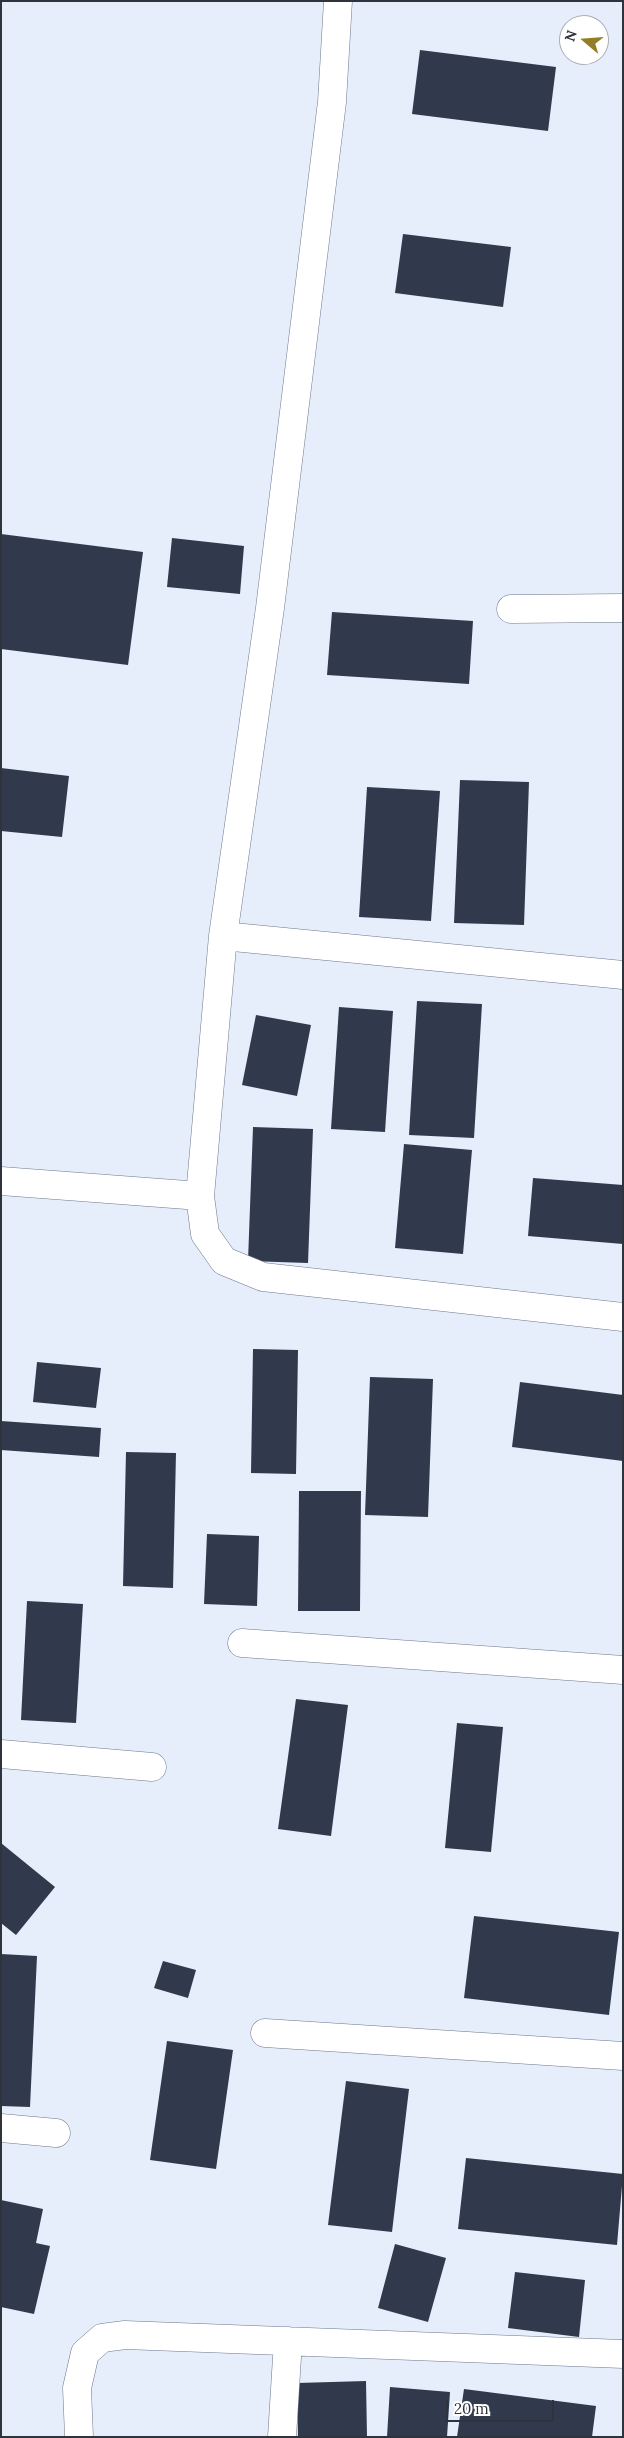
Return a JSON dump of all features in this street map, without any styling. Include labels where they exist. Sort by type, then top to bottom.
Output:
[{"type":"street","points":[[338,1],[332,102],[272,589],[223,936],[200,1196],[205,1234],[224,1261],[263,1277],[623,1317]]},
{"type":"street","points":[[511,609],[623,608]]},
{"type":"street","points":[[223,936],[623,975]]},
{"type":"street","points":[[1,1181],[200,1196]]},
{"type":"street","points":[[242,1643],[623,1670]]},
{"type":"street","points":[[1,1754],[152,1767]]},
{"type":"street","points":[[265,2034],[623,2056]]},
{"type":"street","points":[[1,2128],[56,2133]]},
{"type":"street","points":[[79,2437],[77,2388],[85,2353],[102,2338],[125,2335],[623,2354]]},
{"type":"street","points":[[282,2437],[288,2342]]},
{"type":"building","points":[[420,50],[556,67],[548,131],[412,114]]},
{"type":"building","points":[[403,234],[511,247],[503,307],[395,293]]},
{"type":"building","points":[[1,534],[143,552],[128,665],[1,649]]},
{"type":"building","points":[[172,538],[244,546],[240,594],[167,587]]},
{"type":"building","points":[[332,612],[473,621],[469,684],[327,675]]},
{"type":"building","points":[[1,768],[69,776],[62,837],[1,831]]},
{"type":"building","points":[[460,780],[529,782],[524,925],[454,923]]},
{"type":"building","points":[[367,787],[440,791],[431,921],[359,917]]},
{"type":"building","points":[[417,1001],[482,1004],[474,1138],[409,1135]]},
{"type":"building","points":[[339,1007],[393,1011],[385,1132],[331,1129]]},
{"type":"building","points":[[256,1015],[311,1025],[297,1096],[242,1085]]},
{"type":"building","points":[[253,1127],[313,1129],[308,1263],[248,1261]]},
{"type":"building","points":[[404,1144],[472,1150],[463,1254],[395,1248]]},
{"type":"building","points":[[533,1178],[623,1185],[623,1244],[528,1236]]},
{"type":"building","points":[[253,1349],[298,1350],[296,1474],[251,1473]]},
{"type":"building","points":[[37,1362],[101,1368],[96,1408],[33,1402]]},
{"type":"building","points":[[370,1377],[433,1379],[428,1517],[365,1515]]},
{"type":"building","points":[[520,1382],[623,1395],[623,1461],[512,1447]]},
{"type":"building","points":[[1,1421],[101,1428],[99,1457],[1,1450]]},
{"type":"building","points":[[126,1452],[176,1453],[173,1588],[123,1586]]},
{"type":"building","points":[[299,1491],[361,1491],[360,1611],[298,1611]]},
{"type":"building","points":[[207,1534],[259,1536],[257,1606],[204,1604]]},
{"type":"building","points":[[27,1601],[83,1604],[76,1723],[21,1720]]},
{"type":"building","points":[[296,1699],[348,1705],[331,1836],[278,1829]]},
{"type":"building","points":[[457,1723],[503,1727],[491,1852],[445,1848]]},
{"type":"building","points":[[1,1843],[55,1887],[16,1935],[1,1923]]},
{"type":"building","points":[[474,1916],[619,1932],[609,2015],[464,1998]]},
{"type":"building","points":[[1,1954],[37,1956],[30,2107],[1,2106]]},
{"type":"building","points":[[163,1961],[196,1970],[188,1998],[154,1988]]},
{"type":"building","points":[[167,2041],[233,2050],[216,2169],[150,2160]]},
{"type":"building","points":[[346,2081],[409,2089],[392,2232],[328,2225]]},
{"type":"building","points":[[466,2158],[623,2174],[617,2245],[458,2229]]},
{"type":"building","points":[[1,2200],[43,2209],[36,2243],[50,2246],[34,2314],[1,2307]]},
{"type":"building","points":[[395,2244],[446,2258],[428,2322],[378,2308]]},
{"type":"building","points":[[515,2272],[585,2280],[579,2337],[508,2328]]},
{"type":"building","points":[[366,2381],[367,2437],[298,2437],[297,2383]]},
{"type":"building","points":[[390,2387],[450,2392],[447,2437],[387,2437]]},
{"type":"building","points":[[464,2389],[596,2406],[592,2437],[457,2437]]}]
